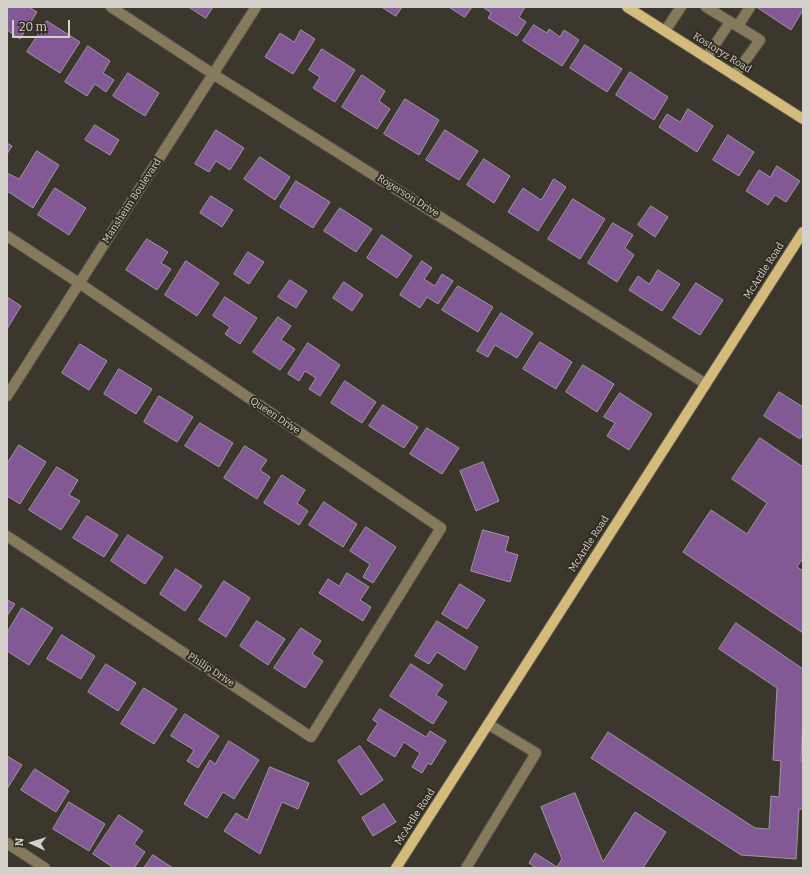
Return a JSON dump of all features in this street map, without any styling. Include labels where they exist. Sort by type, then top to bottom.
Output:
[{"type":"main road","name":"Kostoryz Road","points":[[627,7],[803,119]]},
{"type":"main road","name":"McArdle Road","points":[[396,868],[803,232]]},
{"type":"street","name":"Rogerson Drive","points":[[112,7],[213,74],[706,384]]},
{"type":"street","name":"Mansheim Boulevard","points":[[7,396],[256,7]]},
{"type":"street","points":[[665,31],[681,7]]},
{"type":"street","points":[[706,7],[760,40],[734,76]]},
{"type":"street","points":[[706,58],[750,7]]},
{"type":"street","name":"Queen Drive","points":[[7,236],[441,528],[377,632]]},
{"type":"street","name":"Philip Drive","points":[[7,536],[311,737],[377,632]]},
{"type":"street","points":[[466,868],[536,753],[488,724]]},
{"type":"street","points":[[7,843],[45,868]]},
{"type":"building","points":[[7,7],[29,7],[37,12],[20,39],[7,30]]},
{"type":"building","points":[[189,7],[213,7],[206,18]]},
{"type":"building","points":[[382,7],[402,7],[396,16]]},
{"type":"building","points":[[449,7],[472,7],[465,17]]},
{"type":"building","points":[[483,7],[525,7],[519,17],[526,22],[517,36],[488,18],[491,13]]},
{"type":"building","points":[[803,7],[803,10],[791,30],[758,8]]},
{"type":"building","points":[[47,21],[80,42],[60,73],[27,52]]},
{"type":"building","points":[[534,25],[547,33],[549,29],[560,37],[564,30],[579,40],[562,66],[523,41]]},
{"type":"building","points":[[301,30],[315,39],[293,74],[265,57],[280,33],[294,42]]},
{"type":"building","points":[[585,45],[622,69],[607,92],[570,68]]},
{"type":"building","points":[[88,46],[110,61],[103,73],[114,80],[106,92],[95,84],[87,96],[65,82]]},
{"type":"building","points":[[322,49],[355,70],[335,102],[313,88],[320,77],[309,70]]},
{"type":"building","points":[[630,72],[668,97],[654,120],[616,95]]},
{"type":"building","points":[[128,73],[159,93],[145,116],[113,96]]},
{"type":"building","points":[[362,75],[385,91],[379,101],[390,109],[377,129],[342,107]]},
{"type":"building","points":[[405,99],[439,120],[419,155],[384,134]]},
{"type":"building","points":[[688,109],[713,126],[697,152],[659,127],[667,114],[680,122]]},
{"type":"building","points":[[95,125],[119,140],[110,155],[85,140]]},
{"type":"building","points":[[216,130],[244,148],[230,170],[216,161],[209,172],[195,164]]},
{"type":"building","points":[[445,130],[478,151],[459,180],[426,160]]},
{"type":"building","points":[[728,135],[754,152],[739,176],[713,160]]},
{"type":"building","points":[[7,143],[12,146],[7,154]]},
{"type":"building","points":[[37,151],[59,165],[33,208],[7,191],[7,173],[19,179]]},
{"type":"building","points":[[260,157],[290,177],[275,200],[244,179]]},
{"type":"building","points":[[484,159],[510,176],[494,203],[467,185]]},
{"type":"building","points":[[777,166],[800,181],[786,202],[775,195],[768,205],[746,191],[759,170],[770,177]]},
{"type":"building","points":[[554,179],[566,187],[538,231],[508,212],[523,188],[541,200]]},
{"type":"building","points":[[296,181],[330,202],[313,228],[280,207]]},
{"type":"building","points":[[55,188],[86,208],[69,235],[38,215]]},
{"type":"building","points":[[211,196],[233,210],[222,227],[200,213]]},
{"type":"building","points":[[573,199],[605,219],[580,259],[548,239]]},
{"type":"building","points":[[651,206],[668,217],[655,237],[638,225]]},
{"type":"building","points":[[340,208],[372,229],[356,252],[324,231]]},
{"type":"building","points":[[613,223],[633,235],[625,248],[634,255],[617,282],[588,263]]},
{"type":"building","points":[[382,235],[412,256],[397,278],[367,258]]},
{"type":"building","points":[[147,239],[168,252],[161,263],[171,269],[157,290],[126,270]]},
{"type":"building","points":[[248,252],[264,262],[249,284],[234,274]]},
{"type":"building","points":[[186,261],[219,283],[197,316],[165,295]]},
{"type":"building","points":[[422,261],[432,268],[424,279],[435,286],[442,274],[453,281],[438,304],[427,297],[420,308],[400,295]]},
{"type":"building","points":[[658,270],[680,284],[662,311],[629,290],[638,276],[649,284]]},
{"type":"building","points":[[290,280],[307,291],[296,308],[278,297]]},
{"type":"building","points":[[344,282],[363,295],[352,311],[333,298]]},
{"type":"building","points":[[696,283],[723,300],[700,335],[673,318]]},
{"type":"building","points":[[458,286],[493,307],[478,332],[442,310]]},
{"type":"building","points":[[7,297],[21,306],[7,329]]},
{"type":"building","points":[[225,297],[257,318],[240,344],[225,334],[230,327],[213,316]]},
{"type":"building","points":[[501,313],[533,333],[517,358],[495,345],[488,357],[477,351]]},
{"type":"building","points":[[278,317],[291,326],[281,340],[295,349],[280,370],[253,352]]},
{"type":"building","points":[[540,342],[572,362],[556,389],[523,369]]},
{"type":"building","points":[[308,343],[340,365],[320,396],[309,389],[316,378],[305,371],[299,381],[288,374]]},
{"type":"building","points":[[80,344],[107,361],[89,390],[62,373]]},
{"type":"building","points":[[583,365],[614,384],[597,412],[566,392]]},
{"type":"building","points":[[119,369],[152,389],[136,414],[104,394]]},
{"type":"building","points":[[345,381],[376,402],[362,423],[331,403]]},
{"type":"building","points":[[779,392],[803,407],[803,434],[800,439],[764,416]]},
{"type":"building","points":[[620,393],[652,414],[629,450],[607,436],[615,423],[604,417]]},
{"type":"building","points":[[159,396],[193,417],[177,442],[144,422]]},
{"type":"building","points":[[383,405],[418,427],[404,448],[369,426]]},
{"type":"building","points":[[200,423],[233,443],[219,467],[185,446]]},
{"type":"building","points":[[427,428],[459,448],[442,474],[410,454]]},
{"type":"building","points":[[760,438],[803,467],[803,558],[797,567],[803,571],[803,633],[683,552],[711,510],[747,534],[767,503],[732,479]]},
{"type":"building","points":[[19,445],[46,462],[20,504],[7,496],[7,464]]},
{"type":"building","points":[[245,446],[267,460],[260,470],[270,477],[257,499],[224,478]]},
{"type":"building","points":[[483,462],[499,501],[476,511],[460,471]]},
{"type":"building","points":[[57,467],[78,480],[69,495],[80,501],[61,530],[29,510]]},
{"type":"building","points":[[282,475],[305,490],[297,503],[308,511],[299,525],[264,503]]},
{"type":"building","points":[[324,502],[357,524],[343,547],[309,525]]},
{"type":"building","points":[[87,516],[118,535],[104,557],[73,538]]},
{"type":"building","points":[[366,527],[396,547],[373,583],[363,577],[370,564],[350,551]]},
{"type":"building","points":[[483,530],[509,537],[505,551],[518,555],[510,582],[471,571]]},
{"type":"building","points":[[128,535],[163,557],[145,584],[111,561]]},
{"type":"building","points":[[176,569],[202,586],[185,611],[160,594]]},
{"type":"building","points":[[347,573],[369,587],[360,600],[371,607],[363,621],[319,593],[328,579],[339,586]]},
{"type":"building","points":[[224,581],[250,598],[226,637],[199,620]]},
{"type":"building","points":[[460,584],[485,600],[467,629],[442,614]]},
{"type":"building","points":[[7,600],[15,604],[7,616]]},
{"type":"building","points":[[22,608],[53,628],[29,665],[7,651],[7,633]]},
{"type":"building","points":[[257,621],[285,639],[268,665],[240,646]]},
{"type":"building","points":[[437,621],[478,647],[465,670],[437,652],[429,664],[415,656]]},
{"type":"building","points":[[736,623],[803,669],[801,761],[803,761],[803,809],[799,809],[796,859],[741,855],[591,758],[608,732],[755,828],[769,829],[771,796],[779,797],[781,761],[773,760],[777,688],[719,649]]},
{"type":"building","points":[[301,628],[321,641],[312,654],[323,661],[305,688],[274,668]]},
{"type":"building","points":[[62,635],[95,656],[81,679],[47,659]]},
{"type":"building","points":[[106,664],[136,683],[118,711],[88,692]]},
{"type":"building","points":[[411,664],[443,685],[436,695],[447,702],[433,724],[390,696]]},
{"type":"building","points":[[144,688],[177,709],[154,744],[121,724]]},
{"type":"building","points":[[380,709],[426,737],[430,731],[446,741],[431,765],[428,763],[422,773],[412,767],[420,753],[404,742],[395,757],[367,740],[378,723],[373,720]]},
{"type":"building","points":[[185,714],[219,736],[198,768],[187,761],[194,750],[171,736]]},
{"type":"building","points":[[229,741],[259,760],[234,799],[223,792],[207,818],[184,804],[210,760],[215,764]]},
{"type":"building","points":[[360,746],[383,780],[361,795],[338,761]]},
{"type":"building","points":[[7,756],[22,765],[7,789]]},
{"type":"building","points":[[270,767],[309,783],[298,809],[282,802],[260,854],[224,831],[236,813],[247,820]]},
{"type":"building","points":[[35,769],[69,791],[56,812],[21,790]]},
{"type":"building","points":[[575,793],[603,862],[635,812],[666,832],[643,868],[536,868],[529,863],[535,853],[557,867],[562,859],[541,807]]},
{"type":"building","points":[[69,802],[105,824],[89,851],[53,829]]},
{"type":"building","points":[[384,804],[396,822],[373,836],[362,818]]},
{"type":"building","points":[[119,815],[143,831],[134,844],[145,852],[134,868],[114,868],[93,854]]},
{"type":"building","points":[[153,855],[173,868],[144,868]]}]
